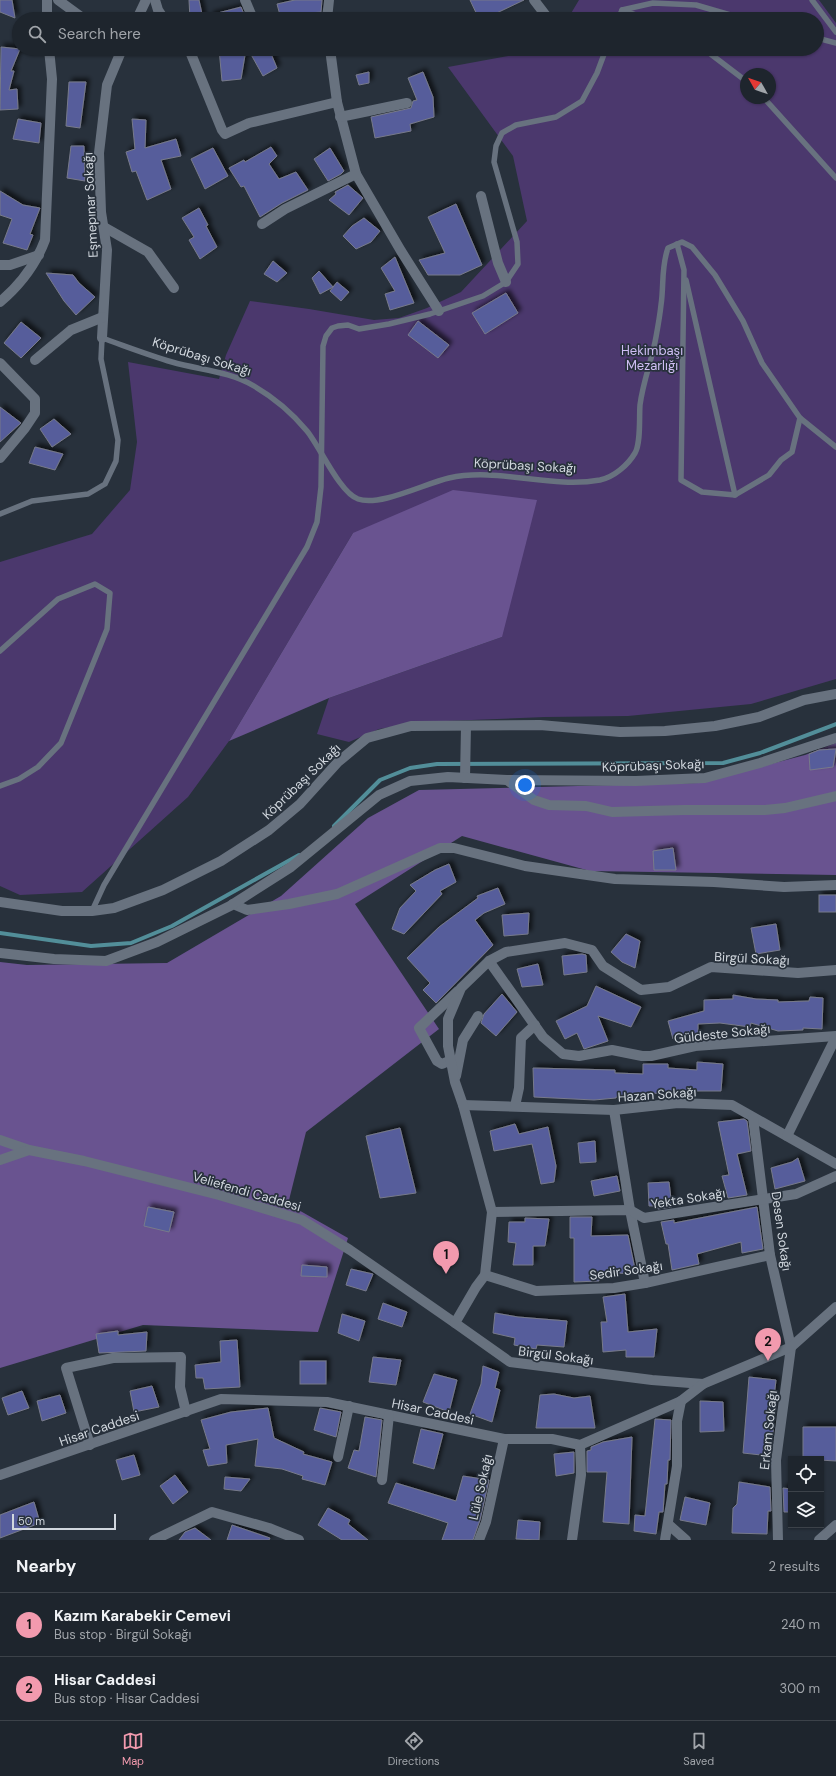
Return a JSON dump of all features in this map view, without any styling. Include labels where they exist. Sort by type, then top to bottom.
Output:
[{"type":"street","points":[[47,0],[47,12]]},
{"type":"street","points":[[58,0],[74,12]]},
{"type":"street","points":[[140,12],[146,0]]},
{"type":"street","points":[[155,0],[159,12]]},
{"type":"street","points":[[245,0],[250,12]]},
{"type":"street","points":[[328,12],[329,0]]},
{"type":"street","points":[[534,0],[543,12]]},
{"type":"street","points":[[0,302],[30,270],[39,255],[45,240],[47,224],[52,79],[50,56]]},
{"type":"street","name":"Eşmepınar Sokağı","points":[[102,338],[107,250],[99,153],[107,85],[119,56]]},
{"type":"street","points":[[192,56],[225,134],[250,123],[337,102]]},
{"type":"street","points":[[331,56],[340,117],[356,174],[401,251],[439,311]]},
{"type":"street","points":[[340,117],[407,103]]},
{"type":"street","points":[[262,224],[285,209],[356,174]]},
{"type":"street","points":[[481,196],[498,263],[506,282]]},
{"type":"street","points":[[104,227],[148,252],[174,288]]},
{"type":"street","points":[[0,265],[10,265],[39,255]]},
{"type":"street","points":[[35,360],[71,330],[103,317]]},
{"type":"street","points":[[0,363],[35,399],[35,413],[26,428],[0,458]]},
{"type":"street","name":"Köprübaşı Sokağı","points":[[0,902],[62,911],[92,911],[114,908],[163,890],[221,861],[269,830],[300,804],[338,762],[367,738],[411,726],[540,725],[620,732],[665,731],[715,726],[759,717],[804,700],[836,694]]},
{"type":"street","points":[[466,726],[466,774]]},
{"type":"street","name":"Köprübaşı Sokağı","points":[[0,953],[54,959],[106,961],[157,942],[233,904],[291,867],[379,796],[410,781],[448,778],[466,774],[507,780],[636,781],[705,778],[760,763],[836,738]]},
{"type":"street","points":[[507,780],[534,800],[549,804],[586,806],[612,812],[765,810],[785,808],[836,796]]},
{"type":"street","points":[[233,904],[247,910],[289,904],[337,894],[440,848],[454,848],[525,866],[615,879],[714,882],[784,887],[836,885]]},
{"type":"street","name":"Birgül Sokağı","points":[[451,1060],[442,1064],[437,1061],[419,1028],[489,961],[506,952],[565,943],[592,950],[603,966],[642,990],[669,988],[711,967],[798,973],[836,970]]},
{"type":"street","name":"Güldeste Sokağı","points":[[489,961],[543,1037],[563,1054],[579,1056],[612,1050],[642,1056],[651,1056],[694,1046],[836,1036]]},
{"type":"street","name":"Birgül Sokağı","points":[[461,988],[448,1019],[448,1046],[455,1082],[463,1105],[492,1212],[486,1275]]},
{"type":"street","points":[[455,1082],[463,1040],[478,1016]]},
{"type":"street","points":[[515,1106],[519,1088],[521,1038],[535,1025]]},
{"type":"street","points":[[787,1136],[836,1036]]},
{"type":"street","name":"Hazan Sokağı","points":[[463,1105],[614,1110],[678,1103],[732,1105],[836,1164]]},
{"type":"street","points":[[614,1110],[630,1210],[645,1283]]},
{"type":"street","name":"Desen Sokağı","points":[[753,1118],[770,1255],[791,1347]]},
{"type":"street","name":"Veliefendi Caddesi","points":[[0,1140],[29,1150],[84,1161],[219,1195],[302,1220],[350,1250],[455,1323]]},
{"type":"street","points":[[0,1160],[29,1150]]},
{"type":"street","name":"Yekta Sokağı","points":[[492,1212],[630,1210],[644,1218],[796,1194],[836,1176]]},
{"type":"street","name":"Sedir Sokağı","points":[[486,1275],[536,1291],[614,1288],[645,1283],[770,1255]]},
{"type":"street","points":[[455,1323],[476,1287],[486,1275]]},
{"type":"street","points":[[572,1540],[582,1474],[580,1445],[681,1401],[703,1384],[791,1347],[836,1307]]},
{"type":"street","name":"Birgül Sokağı","points":[[455,1323],[510,1362],[652,1380],[703,1384]]},
{"type":"street","name":"Erkam Sokağı","points":[[778,1540],[776,1460],[791,1347]]},
{"type":"street","points":[[90,1445],[66,1368],[113,1358],[181,1357],[180,1388],[186,1412]]},
{"type":"street","name":"Hisar Caddesi","points":[[0,1475],[221,1399],[327,1402],[504,1439],[552,1439],[580,1445]]},
{"type":"street","points":[[665,1540],[677,1466],[677,1421],[681,1401]]},
{"type":"street","points":[[338,1457],[349,1406]]},
{"type":"street","points":[[382,1480],[389,1415]]},
{"type":"street","name":"Lüle Sokağı","points":[[479,1540],[486,1522],[504,1439]]},
{"type":"street","points":[[154,1540],[212,1512],[269,1528],[299,1540]]},
{"type":"street","points":[[668,1524],[686,1540]]},
{"type":"street","points":[[819,1540],[836,1525]]},
{"type":"lane","points":[[812,0],[821,12]]},
{"type":"lane","points":[[622,10],[653,3],[696,5],[720,12]]},
{"type":"lane","points":[[622,10],[628,12]]},
{"type":"lane","points":[[824,16],[836,32]]},
{"type":"lane","points":[[824,40],[836,43]]},
{"type":"lane","points":[[92,911],[104,885],[307,547],[317,522],[322,487],[321,453],[323,346],[326,336],[332,328],[338,326],[348,325],[359,328],[389,324],[439,311],[483,296],[506,282],[518,264],[517,242],[494,162],[496,146],[502,133],[516,125],[556,116],[582,101],[597,73],[603,56]]},
{"type":"lane","points":[[713,56],[740,76]]},
{"type":"lane","points":[[769,104],[836,178]]},
{"type":"lane","points":[[735,495],[678,244],[682,242],[692,247],[715,275],[743,321],[762,364],[800,418],[836,447]]},
{"type":"lane","name":"Köprübaşı Sokağı","points":[[102,338],[172,362],[225,374],[254,386],[279,404],[306,430],[347,493],[358,499],[371,500],[388,498],[449,478],[471,475],[501,476],[544,481],[602,480],[628,464],[637,451],[640,403],[656,340],[662,304],[664,261],[668,248],[678,244]]},
{"type":"lane","points":[[684,270],[681,480],[702,492],[735,495],[769,475],[781,460],[792,452],[800,418]]},
{"type":"lane","points":[[0,514],[32,501],[88,494],[105,484],[116,461],[118,440],[101,359],[102,338]]},
{"type":"lane","points":[[0,651],[58,600],[96,584],[110,593],[107,629],[61,743],[38,767],[19,779],[0,786]]},
{"type":"green space","name":"Hekimbaşı Mezarlığı","points":[[579,0],[819,0],[836,23],[836,679],[751,704],[628,716],[545,717],[421,722],[379,729],[349,742],[317,734],[329,698],[502,637],[353,533],[229,741],[188,797],[82,892],[20,895],[0,886],[0,562],[92,534],[130,490],[137,442],[128,362],[219,379],[226,355],[250,301],[374,320],[399,318],[427,308],[461,292],[527,221],[513,156],[448,67],[508,56],[824,56],[824,12],[572,12]]},
{"type":"shaded area","points":[[453,490],[537,500],[502,637],[329,698],[229,741],[353,533]]},
{"type":"shaded area","points":[[836,743],[836,875],[590,871],[462,836],[355,904],[439,1029],[306,1132],[288,1204],[348,1238],[318,1332],[143,1325],[0,1368],[0,962],[27,965],[167,963],[281,896],[368,818],[419,790],[698,783],[805,755]]},
{"type":"building","points":[[0,0],[12,0],[14,12],[12,12],[12,17],[0,12]]},
{"type":"building","points":[[189,0],[199,0],[202,12],[190,12]]},
{"type":"building","points":[[295,0],[322,0],[321,12],[279,12],[277,4]]},
{"type":"building","points":[[470,0],[524,0],[499,12],[476,12]]},
{"type":"building","points":[[241,7],[243,12],[222,12]]},
{"type":"building","points":[[1,47],[12,48],[12,56],[17,56],[11,71],[14,71],[9,90],[17,89],[18,109],[0,110]]},
{"type":"building","points":[[220,56],[245,56],[241,79],[222,81]]},
{"type":"building","points":[[252,56],[272,56],[277,68],[263,76]]},
{"type":"building","points":[[369,72],[369,83],[359,85],[356,75]]},
{"type":"building","points":[[423,72],[433,97],[434,117],[410,124],[411,131],[375,138],[371,117],[411,108],[413,101],[417,100],[408,78]]},
{"type":"building","points":[[69,82],[86,82],[80,128],[66,126]]},
{"type":"building","points":[[18,119],[41,123],[39,143],[13,139]]},
{"type":"building","points":[[132,119],[146,120],[145,148],[176,139],[181,156],[161,160],[171,189],[147,200],[136,171],[132,172],[126,152],[135,149]]},
{"type":"building","points":[[71,146],[84,146],[85,181],[67,178]]},
{"type":"building","points":[[271,147],[277,156],[269,164],[279,179],[296,172],[308,190],[282,203],[260,217],[244,186],[241,187],[229,168],[244,160],[245,162]]},
{"type":"building","points":[[213,148],[228,176],[205,189],[191,159]]},
{"type":"building","points":[[330,148],[344,171],[328,181],[314,159]]},
{"type":"building","points":[[348,185],[363,198],[349,215],[329,200],[336,194],[335,192]]},
{"type":"building","points":[[0,191],[23,205],[40,208],[30,234],[33,235],[27,250],[3,243],[12,219],[0,215]]},
{"type":"building","points":[[456,204],[482,265],[460,275],[428,275],[419,260],[445,253],[428,217]]},
{"type":"building","points":[[199,208],[217,247],[200,259],[189,240],[194,237],[182,218]]},
{"type":"building","points":[[364,218],[380,231],[371,242],[356,249],[343,236],[352,226]]},
{"type":"building","points":[[395,257],[414,303],[390,310],[385,294],[395,291],[381,268]]},
{"type":"building","points":[[273,261],[287,273],[277,282],[264,274]]},
{"type":"building","points":[[319,271],[333,287],[320,294],[312,278]]},
{"type":"building","points":[[46,273],[73,275],[79,283],[95,297],[76,315],[64,301]]},
{"type":"building","points":[[337,282],[349,292],[341,301],[330,291]]},
{"type":"building","points":[[506,293],[518,313],[485,334],[472,313]]},
{"type":"building","points":[[418,321],[449,345],[438,358],[408,335]]},
{"type":"building","points":[[21,322],[41,338],[21,358],[4,343]]},
{"type":"building","points":[[0,407],[21,423],[0,442]]},
{"type":"building","points":[[54,419],[71,434],[52,447],[40,429]]},
{"type":"building","points":[[35,447],[63,454],[55,470],[29,463]]},
{"type":"building","points":[[836,749],[833,767],[810,770],[809,754],[819,750]]},
{"type":"building","points":[[673,848],[676,870],[654,870],[653,851]]},
{"type":"building","points":[[449,864],[456,882],[440,891],[442,894],[404,934],[392,929],[400,908],[416,891],[410,885],[435,870]]},
{"type":"building","points":[[498,888],[505,904],[484,913],[475,920],[493,945],[436,1003],[423,990],[430,983],[407,958],[439,927],[478,898],[477,896]]},
{"type":"building","points":[[819,895],[836,895],[836,912],[819,912]]},
{"type":"building","points":[[529,913],[528,934],[504,936],[502,915]]},
{"type":"building","points":[[776,924],[780,950],[756,954],[751,928]]},
{"type":"building","points":[[626,934],[640,941],[635,968],[622,962],[611,952]]},
{"type":"building","points":[[586,955],[587,972],[564,975],[562,956]]},
{"type":"building","points":[[538,964],[543,985],[522,987],[517,969]]},
{"type":"building","points":[[596,986],[641,1007],[631,1027],[598,1016],[608,1041],[584,1049],[577,1033],[565,1039],[556,1021],[587,1006]]},
{"type":"building","points":[[502,994],[517,1012],[496,1036],[481,1023],[484,1014]]},
{"type":"building","points":[[733,995],[756,999],[778,1000],[778,1002],[809,1001],[810,997],[823,998],[822,1029],[803,1028],[803,1030],[778,1031],[751,1023],[750,1027],[720,1023],[698,1024],[698,1033],[673,1039],[668,1021],[704,1011],[704,1000],[733,999]]},
{"type":"building","points":[[697,1062],[723,1064],[721,1091],[696,1091],[696,1094],[643,1093],[643,1098],[616,1097],[594,1100],[534,1097],[533,1068],[615,1070],[615,1073],[643,1074],[643,1064],[668,1064],[668,1068],[697,1070]]},
{"type":"building","points":[[744,1119],[747,1121],[751,1151],[737,1154],[747,1195],[728,1198],[722,1176],[729,1175],[718,1122]]},
{"type":"building","points":[[515,1124],[519,1134],[548,1127],[556,1166],[554,1182],[541,1184],[532,1144],[494,1151],[490,1131]]},
{"type":"building","points":[[400,1128],[416,1193],[380,1198],[366,1136]]},
{"type":"building","points":[[595,1141],[596,1162],[580,1163],[578,1143]]},
{"type":"building","points":[[798,1158],[805,1181],[775,1189],[771,1168],[792,1162]]},
{"type":"building","points":[[617,1176],[620,1191],[594,1196],[591,1181]]},
{"type":"building","points":[[669,1182],[672,1207],[658,1209],[657,1206],[649,1206],[648,1183]]},
{"type":"building","points":[[148,1207],[174,1212],[169,1232],[144,1226]]},
{"type":"building","points":[[757,1207],[763,1249],[742,1253],[741,1242],[697,1254],[699,1264],[672,1270],[668,1244],[666,1244],[661,1222],[674,1220],[674,1223]]},
{"type":"building","points":[[570,1217],[592,1217],[591,1236],[628,1235],[636,1274],[597,1272],[599,1281],[574,1282],[574,1238],[570,1238]]},
{"type":"building","points":[[525,1218],[549,1219],[545,1246],[533,1246],[533,1265],[513,1265],[516,1243],[508,1242],[509,1222],[525,1222]]},
{"type":"building","points":[[302,1265],[327,1267],[327,1277],[301,1276]]},
{"type":"building","points":[[351,1269],[373,1274],[366,1291],[346,1285]]},
{"type":"building","points":[[625,1294],[628,1332],[657,1329],[654,1357],[626,1357],[626,1350],[603,1352],[601,1322],[607,1322],[603,1297]]},
{"type":"building","points":[[383,1303],[407,1312],[402,1327],[378,1319]]},
{"type":"building","points":[[495,1313],[518,1317],[567,1321],[564,1347],[537,1345],[536,1349],[514,1345],[515,1338],[493,1333]]},
{"type":"building","points":[[342,1314],[365,1321],[359,1341],[338,1333]]},
{"type":"building","points":[[118,1331],[118,1335],[147,1332],[146,1351],[99,1353],[96,1334]]},
{"type":"building","points":[[237,1340],[240,1387],[205,1389],[203,1378],[196,1378],[195,1365],[221,1362],[220,1341]]},
{"type":"building","points":[[373,1357],[401,1360],[396,1385],[369,1382]]},
{"type":"building","points":[[300,1361],[326,1361],[326,1384],[300,1384]]},
{"type":"building","points":[[483,1366],[499,1372],[495,1388],[500,1390],[492,1422],[470,1414],[481,1384]]},
{"type":"building","points":[[434,1374],[457,1380],[449,1412],[423,1402]]},
{"type":"building","points":[[749,1377],[776,1380],[771,1423],[774,1424],[770,1456],[743,1453]]},
{"type":"building","points":[[152,1386],[159,1407],[134,1412],[130,1391]]},
{"type":"building","points":[[22,1391],[29,1408],[8,1415],[2,1398]]},
{"type":"building","points":[[554,1394],[574,1398],[590,1396],[595,1428],[536,1428],[540,1395]]},
{"type":"building","points":[[60,1395],[66,1413],[42,1421],[37,1401]]},
{"type":"building","points":[[700,1401],[723,1402],[724,1431],[700,1432]]},
{"type":"building","points":[[268,1408],[274,1438],[304,1452],[303,1454],[332,1462],[325,1485],[302,1479],[303,1476],[282,1469],[255,1466],[258,1439],[226,1445],[227,1463],[208,1466],[203,1450],[210,1449],[201,1420],[231,1412]]},
{"type":"building","points":[[320,1408],[341,1412],[336,1437],[314,1430]]},
{"type":"building","points":[[365,1417],[382,1420],[376,1477],[348,1468],[354,1450],[359,1451]]},
{"type":"building","points":[[655,1419],[671,1420],[670,1460],[668,1460],[667,1484],[665,1484],[663,1512],[659,1512],[656,1534],[634,1531],[635,1515],[645,1516]]},
{"type":"building","points":[[803,1427],[836,1427],[836,1461],[824,1460],[824,1456],[803,1456]]},
{"type":"building","points":[[421,1429],[443,1434],[434,1469],[413,1463]]},
{"type":"building","points":[[632,1437],[629,1524],[603,1522],[607,1472],[587,1472],[587,1451],[591,1450],[591,1447],[603,1442]]},
{"type":"building","points":[[574,1452],[574,1473],[556,1476],[554,1454]]},
{"type":"building","points":[[134,1455],[140,1475],[122,1480],[116,1460]]},
{"type":"building","points":[[175,1475],[188,1492],[173,1504],[160,1486]]},
{"type":"building","points":[[463,1476],[489,1480],[480,1520],[473,1540],[442,1540],[448,1523],[388,1503],[396,1483],[456,1501]]},
{"type":"building","points":[[225,1477],[250,1479],[241,1491],[224,1489]]},
{"type":"building","points":[[739,1482],[770,1487],[771,1511],[768,1511],[767,1534],[732,1533],[733,1508],[737,1504]]},
{"type":"building","points":[[783,1488],[788,1489],[788,1512],[784,1512]]},
{"type":"building","points":[[685,1497],[710,1503],[706,1525],[680,1520]]},
{"type":"building","points":[[34,1502],[40,1523],[0,1538],[0,1515]]},
{"type":"building","points":[[328,1508],[350,1520],[348,1524],[368,1540],[342,1540],[318,1525]]},
{"type":"building","points":[[518,1520],[540,1522],[539,1540],[516,1539]]},
{"type":"building","points":[[232,1525],[270,1538],[269,1540],[227,1540]]},
{"type":"building","points":[[195,1528],[211,1540],[179,1540],[185,1532]]},
{"type":"waterway","points":[[334,826],[380,780],[410,768],[437,764],[723,763],[760,753],[836,724]]},
{"type":"waterway","points":[[0,933],[91,946],[131,943],[172,926],[299,855]]},
{"type":"place","name":"Kazım Karabekir Cemevi","points":[[446,1274]]},
{"type":"place","name":"Hisar Caddesi","points":[[768,1361]]}]
